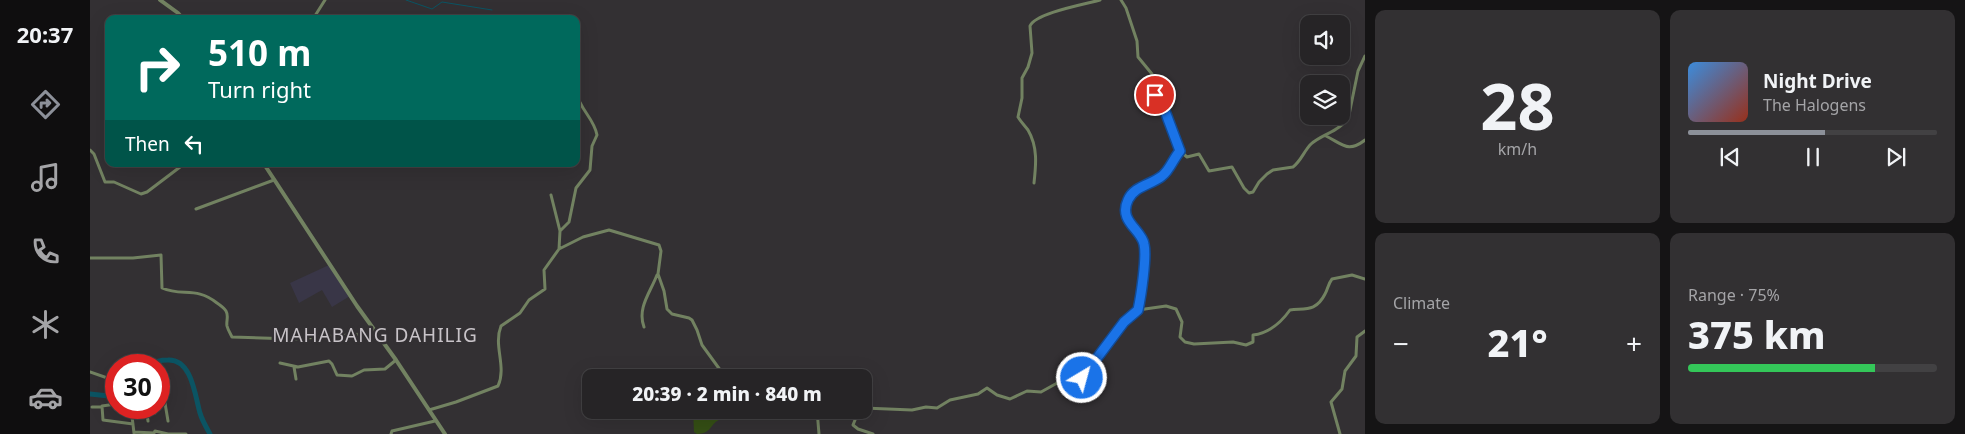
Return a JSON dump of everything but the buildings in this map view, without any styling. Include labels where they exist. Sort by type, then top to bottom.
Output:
[{"type":"street","points":[[160,0],[180,15]]},
{"type":"street","points":[[315,15],[324,0]]},
{"type":"street","points":[[1034,183],[1036,168],[1034,147],[1031,137],[1018,117],[1022,98],[1022,78],[1032,53],[1030,26],[1032,22],[1042,16],[1100,0]]},
{"type":"street","points":[[1121,0],[1126,8],[1137,41],[1138,57],[1152,74],[1155,95],[1165,111],[1180,151],[1187,157],[1199,154],[1209,171],[1232,167],[1249,193],[1273,170],[1293,167],[1300,160],[1309,145],[1326,136],[1348,119],[1358,72],[1365,56]]},
{"type":"street","points":[[560,231],[568,222],[576,188],[590,170],[592,146],[598,135],[594,125],[580,105]]},
{"type":"street","points":[[1326,136],[1350,148],[1356,147],[1365,140]]},
{"type":"street","points":[[90,150],[94,154],[105,182],[114,182],[140,194],[147,192],[180,167]]},
{"type":"street","points":[[1138,310],[1145,250],[1142,238],[1128,222],[1126,202],[1136,190],[1164,175],[1180,151]]},
{"type":"street","points":[[266,167],[445,434]]},
{"type":"street","points":[[196,209],[274,180]]},
{"type":"street","points":[[428,410],[456,402],[498,386],[502,372],[498,337],[501,326],[520,313],[529,300],[545,288],[544,270],[558,249],[560,231],[551,195]]},
{"type":"street","points":[[558,249],[609,230],[626,237],[659,245],[661,251],[658,274],[642,309],[641,317],[644,327]]},
{"type":"street","points":[[90,258],[133,258],[161,255],[162,288],[169,292],[205,294],[211,298],[226,310],[228,316],[226,324],[232,337],[316,338],[376,333]]},
{"type":"street","points":[[658,274],[669,312],[692,320],[702,345],[719,369]]},
{"type":"street","points":[[872,408],[912,410],[926,407],[934,408],[950,400],[978,394],[987,388],[995,394],[1010,399],[1027,391],[1041,392],[1059,382],[1077,382],[1124,322],[1138,310],[1166,306],[1176,308],[1182,322],[1180,337],[1189,343],[1233,342],[1248,345],[1253,342],[1253,335],[1272,329],[1285,318],[1290,310],[1307,310],[1315,306],[1324,297],[1332,280],[1352,276],[1365,278]]},
{"type":"street","points":[[1340,434],[1331,402],[1342,389],[1345,371],[1356,356],[1357,337],[1365,331]]},
{"type":"street","points":[[280,363],[294,367],[329,361],[337,375],[349,376],[364,370],[385,369],[396,360]]},
{"type":"street","points":[[294,367],[296,380]]},
{"type":"street","points":[[90,372],[105,377]]},
{"type":"street","points":[[92,407],[105,405]]},
{"type":"street","points":[[101,407],[104,421],[133,424]]},
{"type":"street","points":[[132,419],[134,433],[154,433],[154,431],[168,434],[186,434]]},
{"type":"street","points":[[818,419],[819,434]]},
{"type":"street","points":[[855,419],[853,425],[858,429],[873,434]]},
{"type":"street","points":[[391,434],[395,430],[435,421]]},
{"type":"shaded area","points":[[329,265],[350,296],[332,307],[322,290],[299,303],[290,283]]},
{"type":"green space","points":[[693,419],[722,419],[717,421],[707,431],[697,434],[694,432]]},
{"type":"waterway","points":[[406,0],[432,9],[442,2],[492,10]]},
{"type":"waterway","points":[[170,360],[176,361],[182,365],[187,372],[194,388],[201,416],[210,434]]},
{"type":"waterway","points":[[90,394],[105,396]]},
{"type":"district","name":"MAHABANG DAHILIG","points":[[375,335]]},
{"type":"route","points":[[1082,378],[1124,322],[1138,310],[1145,250],[1142,238],[1128,222],[1126,202],[1136,190],[1164,175],[1180,151],[1165,111],[1155,95]]}]
